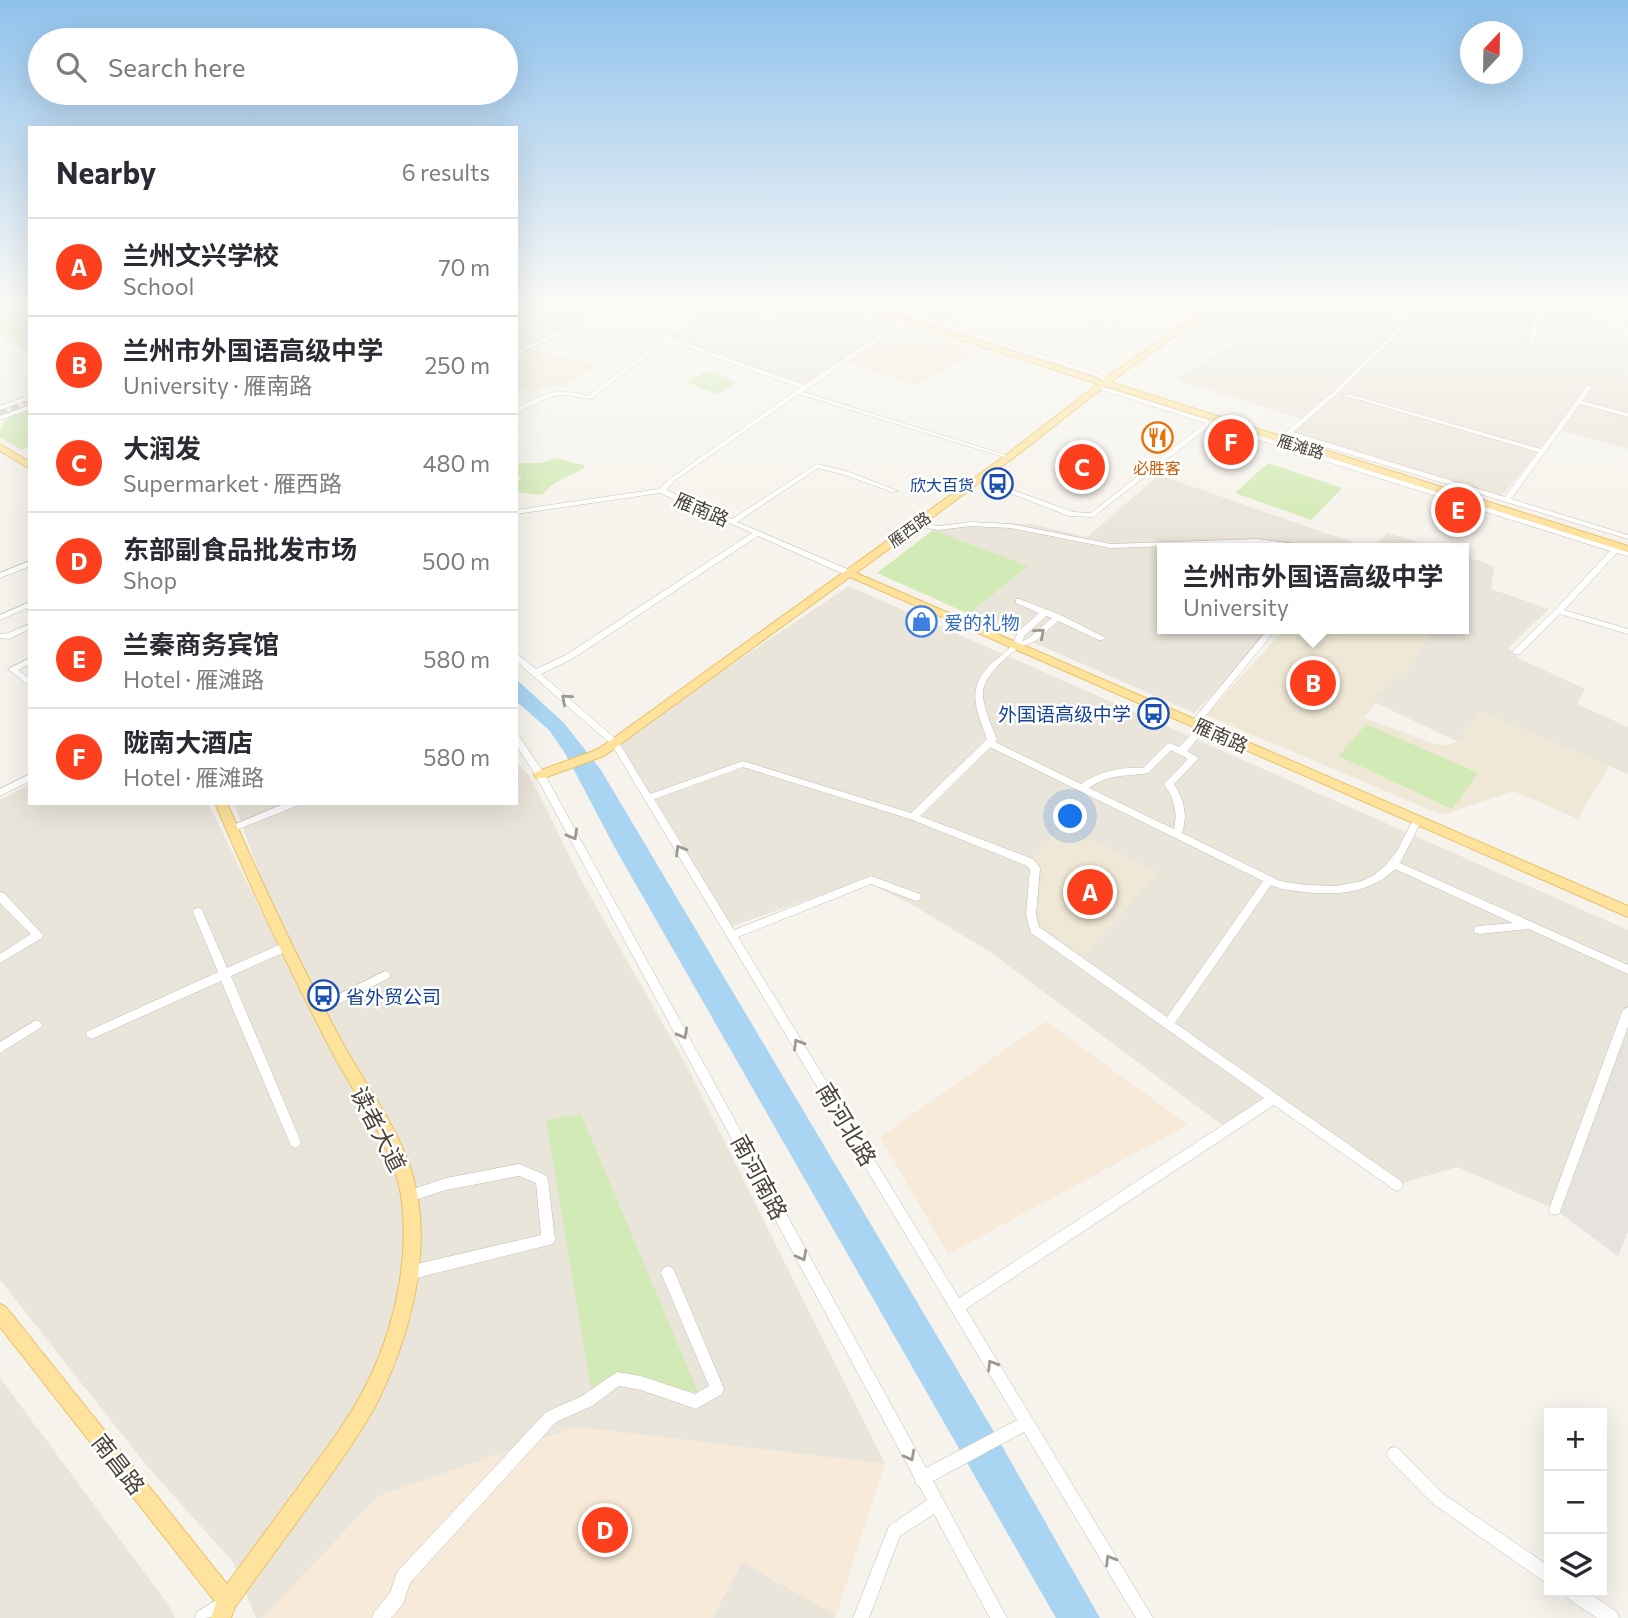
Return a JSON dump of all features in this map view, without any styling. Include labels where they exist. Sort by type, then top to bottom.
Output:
[{"type":"main road","name":"雁滩路","points":[[1089,380],[1211,420],[1284,436],[1628,549]]},
{"type":"main road","name":"雁西路","points":[[540,775],[600,752],[615,743],[1009,457],[1109,380]]},
{"type":"main road","name":"雁滩路","points":[[1102,384],[1529,510],[1628,549]]},
{"type":"main road","points":[[0,447],[28,465]]},
{"type":"main road","name":"雁南路","points":[[849,573],[1628,912]]},
{"type":"main road","name":"读者大道","points":[[222,805],[285,947],[317,1010],[393,1144],[402,1166],[412,1224],[408,1273],[385,1364],[366,1402],[324,1468],[224,1609]]},
{"type":"main road","name":"南昌路","points":[[0,1313],[224,1609]]},
{"type":"street","points":[[518,410],[553,391],[589,398],[613,380]]},
{"type":"street","points":[[782,380],[806,388]]},
{"type":"street","points":[[518,512],[661,492],[673,479],[819,380]]},
{"type":"street","points":[[1284,436],[1349,380]]},
{"type":"street","points":[[1507,500],[1589,387]]},
{"type":"street","points":[[798,393],[1009,457]]},
{"type":"street","points":[[1346,395],[1541,451]]},
{"type":"street","points":[[0,408],[28,401]]},
{"type":"street","points":[[0,418],[28,402]]},
{"type":"street","points":[[1578,402],[1628,415]]},
{"type":"street","points":[[978,479],[1072,514],[1093,515],[1211,420]]},
{"type":"street","name":"雁滩路","points":[[1211,420],[1615,550],[1628,549]]},
{"type":"street","name":"雁滩路","points":[[1284,436],[1628,537]]},
{"type":"street","points":[[732,522],[817,466],[847,473],[894,491]]},
{"type":"street","name":"雁南路","points":[[661,492],[849,573]]},
{"type":"street","points":[[916,524],[939,528],[971,524],[1011,526],[1111,545],[1157,544]]},
{"type":"street","points":[[536,673],[569,657],[757,533]]},
{"type":"street","points":[[1184,543],[1272,543]]},
{"type":"street","points":[[1517,652],[1615,550]]},
{"type":"street","points":[[0,576],[28,564]]},
{"type":"street","points":[[1019,601],[1102,638]]},
{"type":"street","points":[[0,618],[28,605]]},
{"type":"street","points":[[1559,611],[1628,632]]},
{"type":"street","points":[[1016,646],[1021,634],[1045,612]]},
{"type":"street","points":[[913,817],[992,740],[977,700],[978,688],[984,676],[1016,646],[1032,640],[1058,617]]},
{"type":"street","points":[[0,636],[6,637],[28,627]]},
{"type":"street","points":[[1181,751],[1268,634]]},
{"type":"street","name":"南河北路","points":[[518,658],[615,743],[1145,1618]]},
{"type":"street","points":[[28,661],[12,669],[28,681]]},
{"type":"street","name":"南河南路","points":[[518,741],[540,775],[691,1047],[921,1479],[999,1618]]},
{"type":"street","points":[[990,743],[1269,880],[1308,890],[1344,888],[1371,882],[1392,864],[1416,820]]},
{"type":"street","points":[[1082,788],[1109,773],[1145,771],[1170,746],[1181,751],[1194,758],[1170,784],[1180,801],[1183,818],[1177,834]]},
{"type":"street","points":[[648,798],[743,764],[966,835],[1029,862],[1035,868],[1037,877],[1030,911],[1030,920],[1035,930],[1397,1185]]},
{"type":"street","points":[[0,793],[28,778]]},
{"type":"street","points":[[231,829],[291,805]]},
{"type":"street","points":[[1392,864],[1628,970]]},
{"type":"street","points":[[731,935],[871,880],[916,897]]},
{"type":"street","points":[[1168,1024],[1269,880]]},
{"type":"street","points":[[0,896],[38,935],[0,959]]},
{"type":"street","points":[[198,912],[295,1142]]},
{"type":"street","points":[[1479,930],[1530,925]]},
{"type":"street","points":[[92,1034],[285,947]]},
{"type":"street","points":[[317,1010],[385,975]]},
{"type":"street","points":[[1555,1209],[1628,1012]]},
{"type":"street","points":[[0,1048],[36,1025]]},
{"type":"street","points":[[957,1307],[1273,1099]]},
{"type":"street","points":[[408,1273],[548,1240],[542,1179],[519,1170],[446,1184],[409,1196]]},
{"type":"street","points":[[380,1618],[397,1598],[403,1578],[551,1417],[587,1401],[617,1379],[641,1383],[696,1402],[718,1389],[668,1273]]},
{"type":"street","points":[[921,1479],[1027,1422]]},
{"type":"street","points":[[1394,1454],[1437,1498],[1544,1573]]},
{"type":"street","points":[[861,1618],[894,1531],[935,1504]]},
{"type":"street","points":[[1580,1597],[1611,1618]]},
{"type":"street","points":[[203,1618],[224,1609]]},
{"type":"shaded area","points":[[518,380],[575,380],[564,387],[554,384],[534,391],[518,388]]},
{"type":"shaded area","points":[[787,380],[815,380],[805,386]]},
{"type":"shaded area","points":[[897,380],[928,380],[916,386]]},
{"type":"shaded area","points":[[1177,380],[1628,380],[1628,449],[1557,429],[1502,496],[1288,433],[1302,419]]},
{"type":"shaded area","points":[[1159,475],[1354,543],[1157,543],[1157,634],[1270,634],[1194,713],[969,614],[1028,566],[933,530],[976,522],[1031,524],[1087,537]]},
{"type":"shaded area","points":[[1387,533],[1421,543],[1378,543]]},
{"type":"shaded area","points":[[1469,558],[1494,566],[1491,589],[1549,609],[1508,648],[1520,659],[1585,689],[1577,704],[1628,727],[1628,774],[1481,712],[1458,742],[1370,700],[1410,666],[1429,634],[1469,634]]},
{"type":"shaded area","points":[[849,586],[1628,930],[1628,999],[1555,1209],[1457,1167],[1397,1185],[1274,1099],[1229,1130],[990,952],[916,907],[863,880],[727,928],[615,743]]},
{"type":"shaded area","points":[[1280,634],[1429,634],[1410,666],[1371,699],[1376,703],[1364,718],[1441,746],[1458,742],[1481,712],[1609,766],[1578,819],[1513,791],[1442,815],[1206,715]]},
{"type":"shaded area","points":[[518,764],[531,778],[581,880],[687,1066],[885,1464],[576,1427],[377,1497],[263,1618],[256,1618],[233,1562],[146,1465],[0,1280],[0,800],[28,785],[28,805],[209,805],[306,1002],[235,805],[518,805]]},
{"type":"shaded area","points":[[1062,824],[1158,872],[1084,956],[1041,926],[1037,908],[1043,876],[1040,867],[1032,859]]},
{"type":"shaded area","points":[[1628,999],[1628,1232],[1618,1256],[1555,1209]]},
{"type":"shaded area","points":[[1046,1021],[1188,1125],[948,1254],[880,1137]]},
{"type":"shaded area","points":[[0,1378],[168,1604],[175,1618],[0,1618]]},
{"type":"shaded area","points":[[576,1427],[885,1464],[836,1615],[742,1562],[712,1618],[263,1618],[377,1497]]},
{"type":"shaded area","points":[[742,1562],[836,1615],[835,1618],[712,1618]]},
{"type":"green space","points":[[691,380],[730,380],[737,382],[717,394],[686,382]]},
{"type":"green space","points":[[28,410],[28,447],[21,450],[0,437],[5,421]]},
{"type":"green space","points":[[556,458],[586,466],[553,484],[542,495],[518,492],[518,481],[522,477],[518,475],[518,463],[541,463]]},
{"type":"green space","points":[[1268,463],[1342,488],[1311,520],[1235,493]]},
{"type":"green space","points":[[933,530],[1028,566],[969,614],[877,573]]},
{"type":"green space","points":[[1366,724],[1478,773],[1452,809],[1339,756]]},
{"type":"green space","points":[[581,1114],[698,1392],[621,1382],[591,1388],[546,1120]]},
{"type":"water","points":[[518,681],[564,723],[601,770],[990,1425],[1100,1618],[1056,1618],[615,848],[565,753],[549,730],[518,703]]},
{"type":"tunnel","points":[[0,414],[28,404]]},
{"type":"place","name":"必胜客","points":[[1157,438]]},
{"type":"place","name":"陇南大酒店","points":[[1231,442]]},
{"type":"place","name":"大润发","points":[[1082,467]]},
{"type":"place","name":"欣大百货","points":[[997,484]]},
{"type":"place","name":"兰秦商务宾馆","points":[[1458,510]]},
{"type":"place","name":"爱的礼物","points":[[921,622]]},
{"type":"place","name":"兰州市外国语高级中学","points":[[1313,683]]},
{"type":"place","name":"外国语高级中学","points":[[1154,713]]},
{"type":"place","name":"兰州文兴学校","points":[[1090,892]]},
{"type":"place","name":"省外贸公司","points":[[323,996]]},
{"type":"place","name":"东部副食品批发市场","points":[[605,1530]]}]
